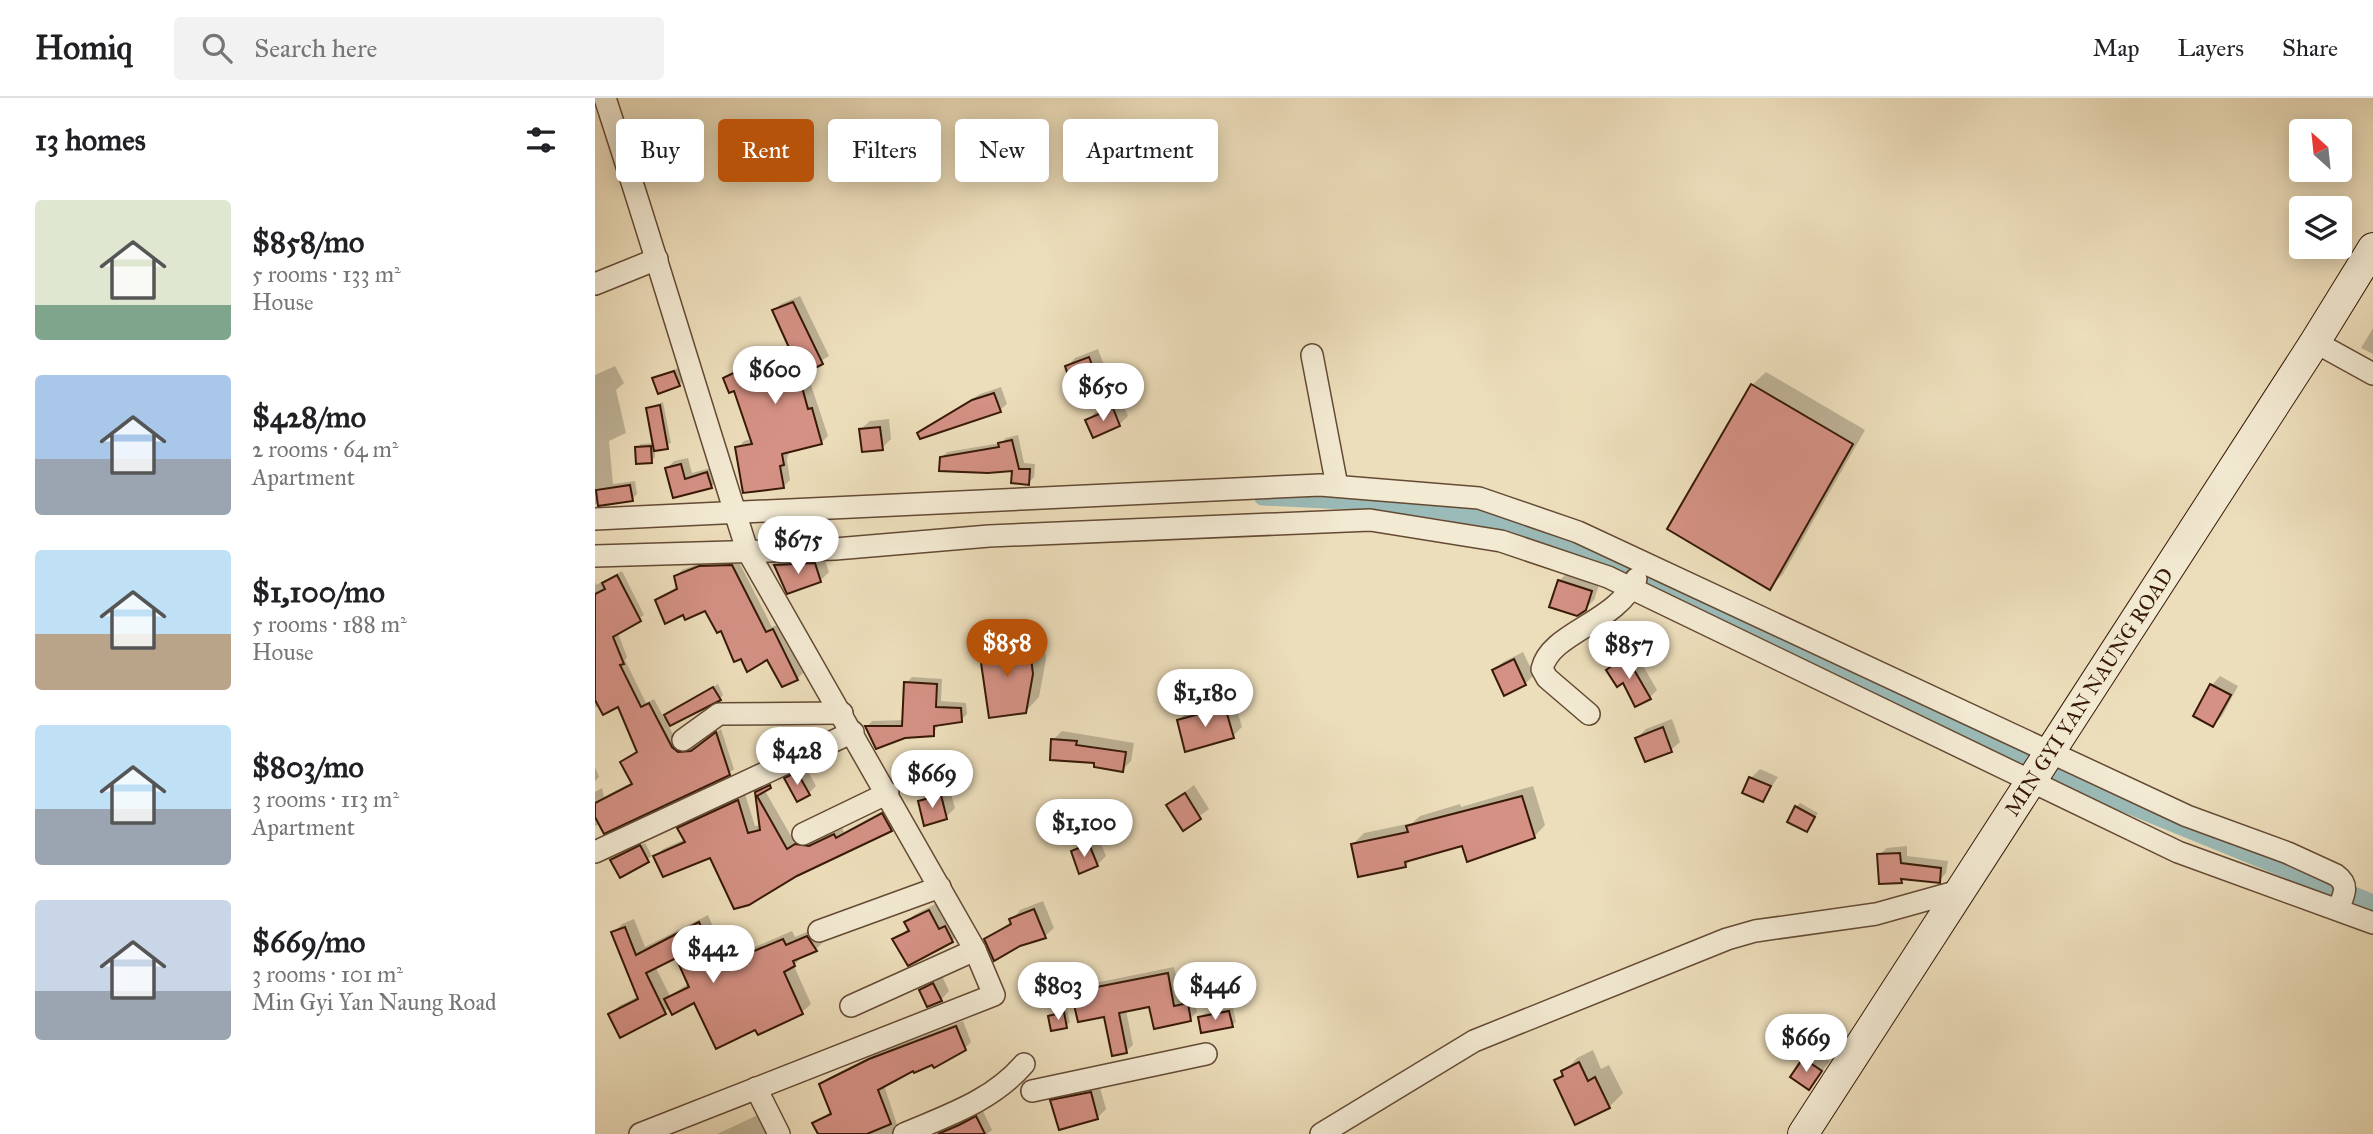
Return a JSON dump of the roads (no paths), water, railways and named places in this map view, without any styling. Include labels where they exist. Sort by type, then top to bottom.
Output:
[{"type":"street","points":[[605,98],[732,510],[747,550],[888,793],[975,950],[995,995],[640,1134]]},
{"type":"street","name":"MIN GYI YAN NAUNG ROAD","points":[[1803,1134],[2373,248]]},
{"type":"street","points":[[595,284],[657,260]]},
{"type":"street","points":[[2315,342],[2373,374]]},
{"type":"street","points":[[1312,355],[1337,486]]},
{"type":"street","points":[[595,519],[732,510],[1337,486],[1479,498],[1578,533],[1636,578],[2039,767],[2187,816],[2288,853],[2336,875],[2343,880],[2342,901]]},
{"type":"street","points":[[595,556],[835,549],[989,536],[1370,520],[1501,541],[1608,577],[1636,578],[1717,596],[2039,767],[2178,852],[2342,901],[2373,923]]},
{"type":"street","points":[[1589,714],[1547,678],[1542,669],[1545,657],[1554,647],[1616,607],[1636,578]]},
{"type":"street","points":[[683,740],[719,714],[842,713]]},
{"type":"street","points":[[595,852],[853,732]]},
{"type":"street","points":[[803,834],[888,793]]},
{"type":"street","points":[[818,930],[940,887]]},
{"type":"street","points":[[1321,1134],[1474,1041],[1727,939],[1755,931],[1876,914],[1962,890]]},
{"type":"street","points":[[851,1006],[975,950]]},
{"type":"street","points":[[1032,1091],[1206,1054]]},
{"type":"street","points":[[904,1134],[991,1095],[1007,1084],[1024,1064]]},
{"type":"street","points":[[756,1088],[779,1134]]},
{"type":"waterway","points":[[1263,496],[1386,502],[1444,510],[1501,524],[1617,564],[2069,780],[2373,904]]}]
